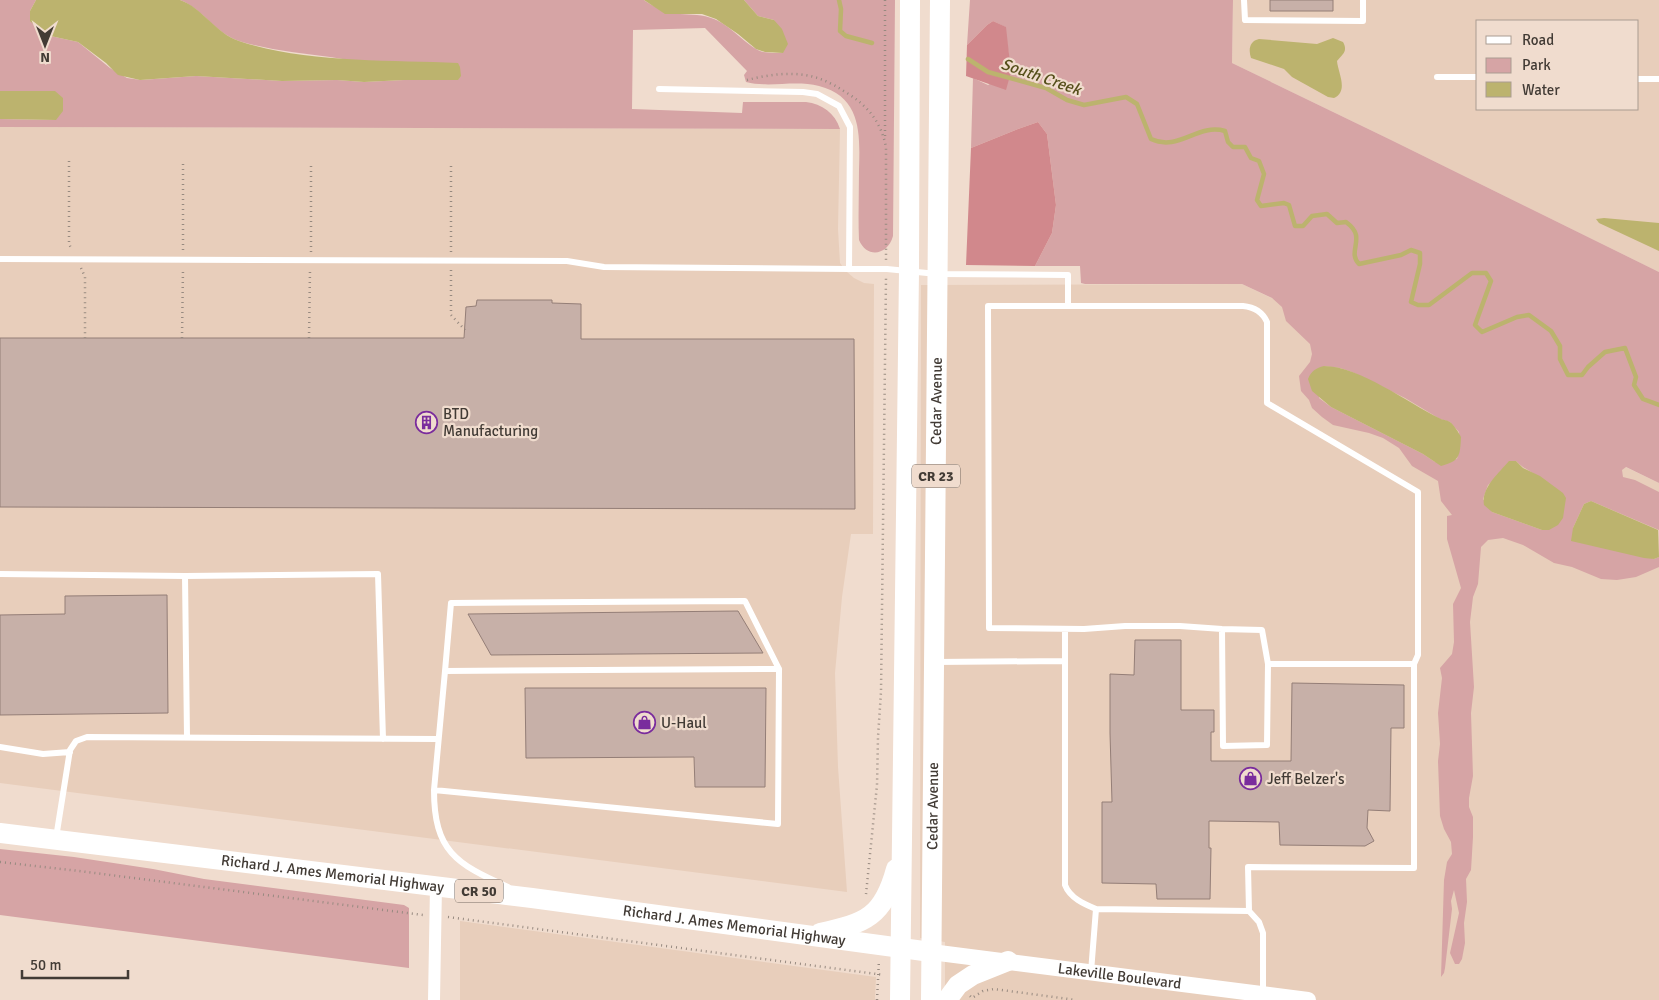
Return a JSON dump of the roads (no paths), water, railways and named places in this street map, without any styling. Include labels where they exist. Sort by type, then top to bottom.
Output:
[{"type":"main road","name":"Cedar Avenue","points":[[901,948],[910,0]]},
{"type":"main road","name":"Cedar Avenue","points":[[931,952],[940,0]]},
{"type":"main road","name":"Richard J. Ames Memorial Highway","points":[[0,833],[532,898],[931,952]]},
{"type":"main road","points":[[806,936],[859,923],[872,915],[890,889],[902,848]]},
{"type":"main road","name":"CR 23","points":[[900,1000],[901,948]]},
{"type":"main road","name":"CR 23","points":[[931,952],[931,1000]]},
{"type":"main road","points":[[947,1000],[958,985],[973,975],[1008,961]]},
{"type":"street","points":[[434,1000],[436,886]]},
{"type":"street","name":"Lakeville Boulevard","points":[[931,952],[1091,972],[1263,997],[1308,1000]]},
{"type":"lane","points":[[1244,0],[1244,20],[1363,21],[1363,0]]},
{"type":"lane","points":[[1437,77],[1476,77]]},
{"type":"lane","points":[[1639,79],[1659,79]]},
{"type":"lane","points":[[659,90],[803,92],[817,94],[839,106],[850,127],[849,269]]},
{"type":"lane","points":[[0,259],[567,261],[604,267],[886,269],[938,274],[1068,275],[1068,306]]},
{"type":"lane","points":[[1222,629],[1223,746],[1267,745],[1268,664],[1262,630],[1180,626],[1125,626],[1084,629],[989,628],[988,306],[1243,306],[1255,309],[1264,316],[1266,322],[1267,403],[1418,492],[1418,655],[1414,664],[1414,868],[1248,867],[1249,911],[1259,922],[1263,933],[1263,997]]},
{"type":"lane","points":[[0,574],[185,576],[378,574],[383,739]]},
{"type":"lane","points":[[185,576],[187,737]]},
{"type":"lane","points":[[434,790],[778,824],[779,670],[745,601],[451,603],[434,790],[434,810],[438,830],[446,846],[459,860],[479,874],[532,898]]},
{"type":"lane","points":[[1065,629],[1065,886],[1068,892],[1096,909],[1249,911]]},
{"type":"lane","points":[[934,662],[1065,661]]},
{"type":"lane","points":[[1268,664],[1414,664]]},
{"type":"lane","points":[[444,671],[779,670]]},
{"type":"lane","points":[[56,840],[70,752],[76,741],[87,736],[438,739]]},
{"type":"lane","points":[[0,747],[43,754],[70,752]]},
{"type":"lane","points":[[1091,972],[1096,909]]},
{"type":"water","points":[[36,0],[180,0],[196,9],[216,27],[231,37],[264,48],[319,57],[376,61],[458,63],[461,76],[458,80],[364,82],[337,80],[282,81],[196,76],[140,80],[118,75],[106,63],[78,42],[46,35],[30,21],[30,11]]},
{"type":"water","points":[[644,0],[744,0],[758,16],[774,20],[782,29],[788,44],[783,53],[765,52],[756,49],[716,19],[702,14],[665,14]]},
{"type":"water","points":[[1333,38],[1343,42],[1345,48],[1337,61],[1342,81],[1341,91],[1334,98],[1328,97],[1292,77],[1284,69],[1251,58],[1250,55],[1252,44],[1259,39],[1317,44]]},
{"type":"water","points":[[0,91],[55,91],[63,98],[63,111],[56,120],[0,119]]},
{"type":"water","points":[[1604,218],[1659,223],[1659,251],[1599,223],[1596,219]]},
{"type":"water","points":[[1324,366],[1338,368],[1368,378],[1440,419],[1450,422],[1461,437],[1458,457],[1452,462],[1441,466],[1423,454],[1331,407],[1312,391],[1308,379],[1314,370]]},
{"type":"water","points":[[1509,461],[1516,461],[1523,468],[1540,476],[1563,493],[1566,498],[1563,518],[1558,525],[1549,530],[1542,530],[1492,512],[1484,505],[1485,493],[1488,487]]},
{"type":"water","points":[[1591,501],[1658,530],[1659,557],[1654,559],[1644,558],[1571,541],[1573,528],[1584,504]]},
{"type":"waterway","name":"South Creek","points":[[839,0],[841,9],[840,31],[846,36],[872,43]]},
{"type":"waterway","name":"South Creek","points":[[968,59],[988,72],[1046,88],[1067,100],[1084,105],[1126,97],[1137,104],[1151,139],[1161,142],[1179,140],[1206,131],[1225,131],[1228,142],[1233,147],[1245,147],[1251,158],[1259,161],[1264,174],[1257,200],[1261,206],[1284,203],[1289,205],[1295,226],[1303,226],[1312,216],[1327,214],[1337,223],[1346,222],[1355,233],[1355,257],[1359,264],[1401,255],[1411,250],[1420,253],[1420,264],[1411,302],[1418,305],[1429,305],[1472,273],[1486,273],[1491,281],[1475,325],[1482,332],[1517,317],[1529,315],[1551,331],[1560,346],[1560,359],[1568,375],[1582,375],[1605,352],[1625,348],[1636,377],[1634,385],[1643,399],[1659,405]]},
{"type":"place","name":"BTD Manufacturing","points":[[427,423]]},
{"type":"place","name":"U-Haul","points":[[645,723]]},
{"type":"place","name":"Jeff Belzer's","points":[[1251,779]]}]
